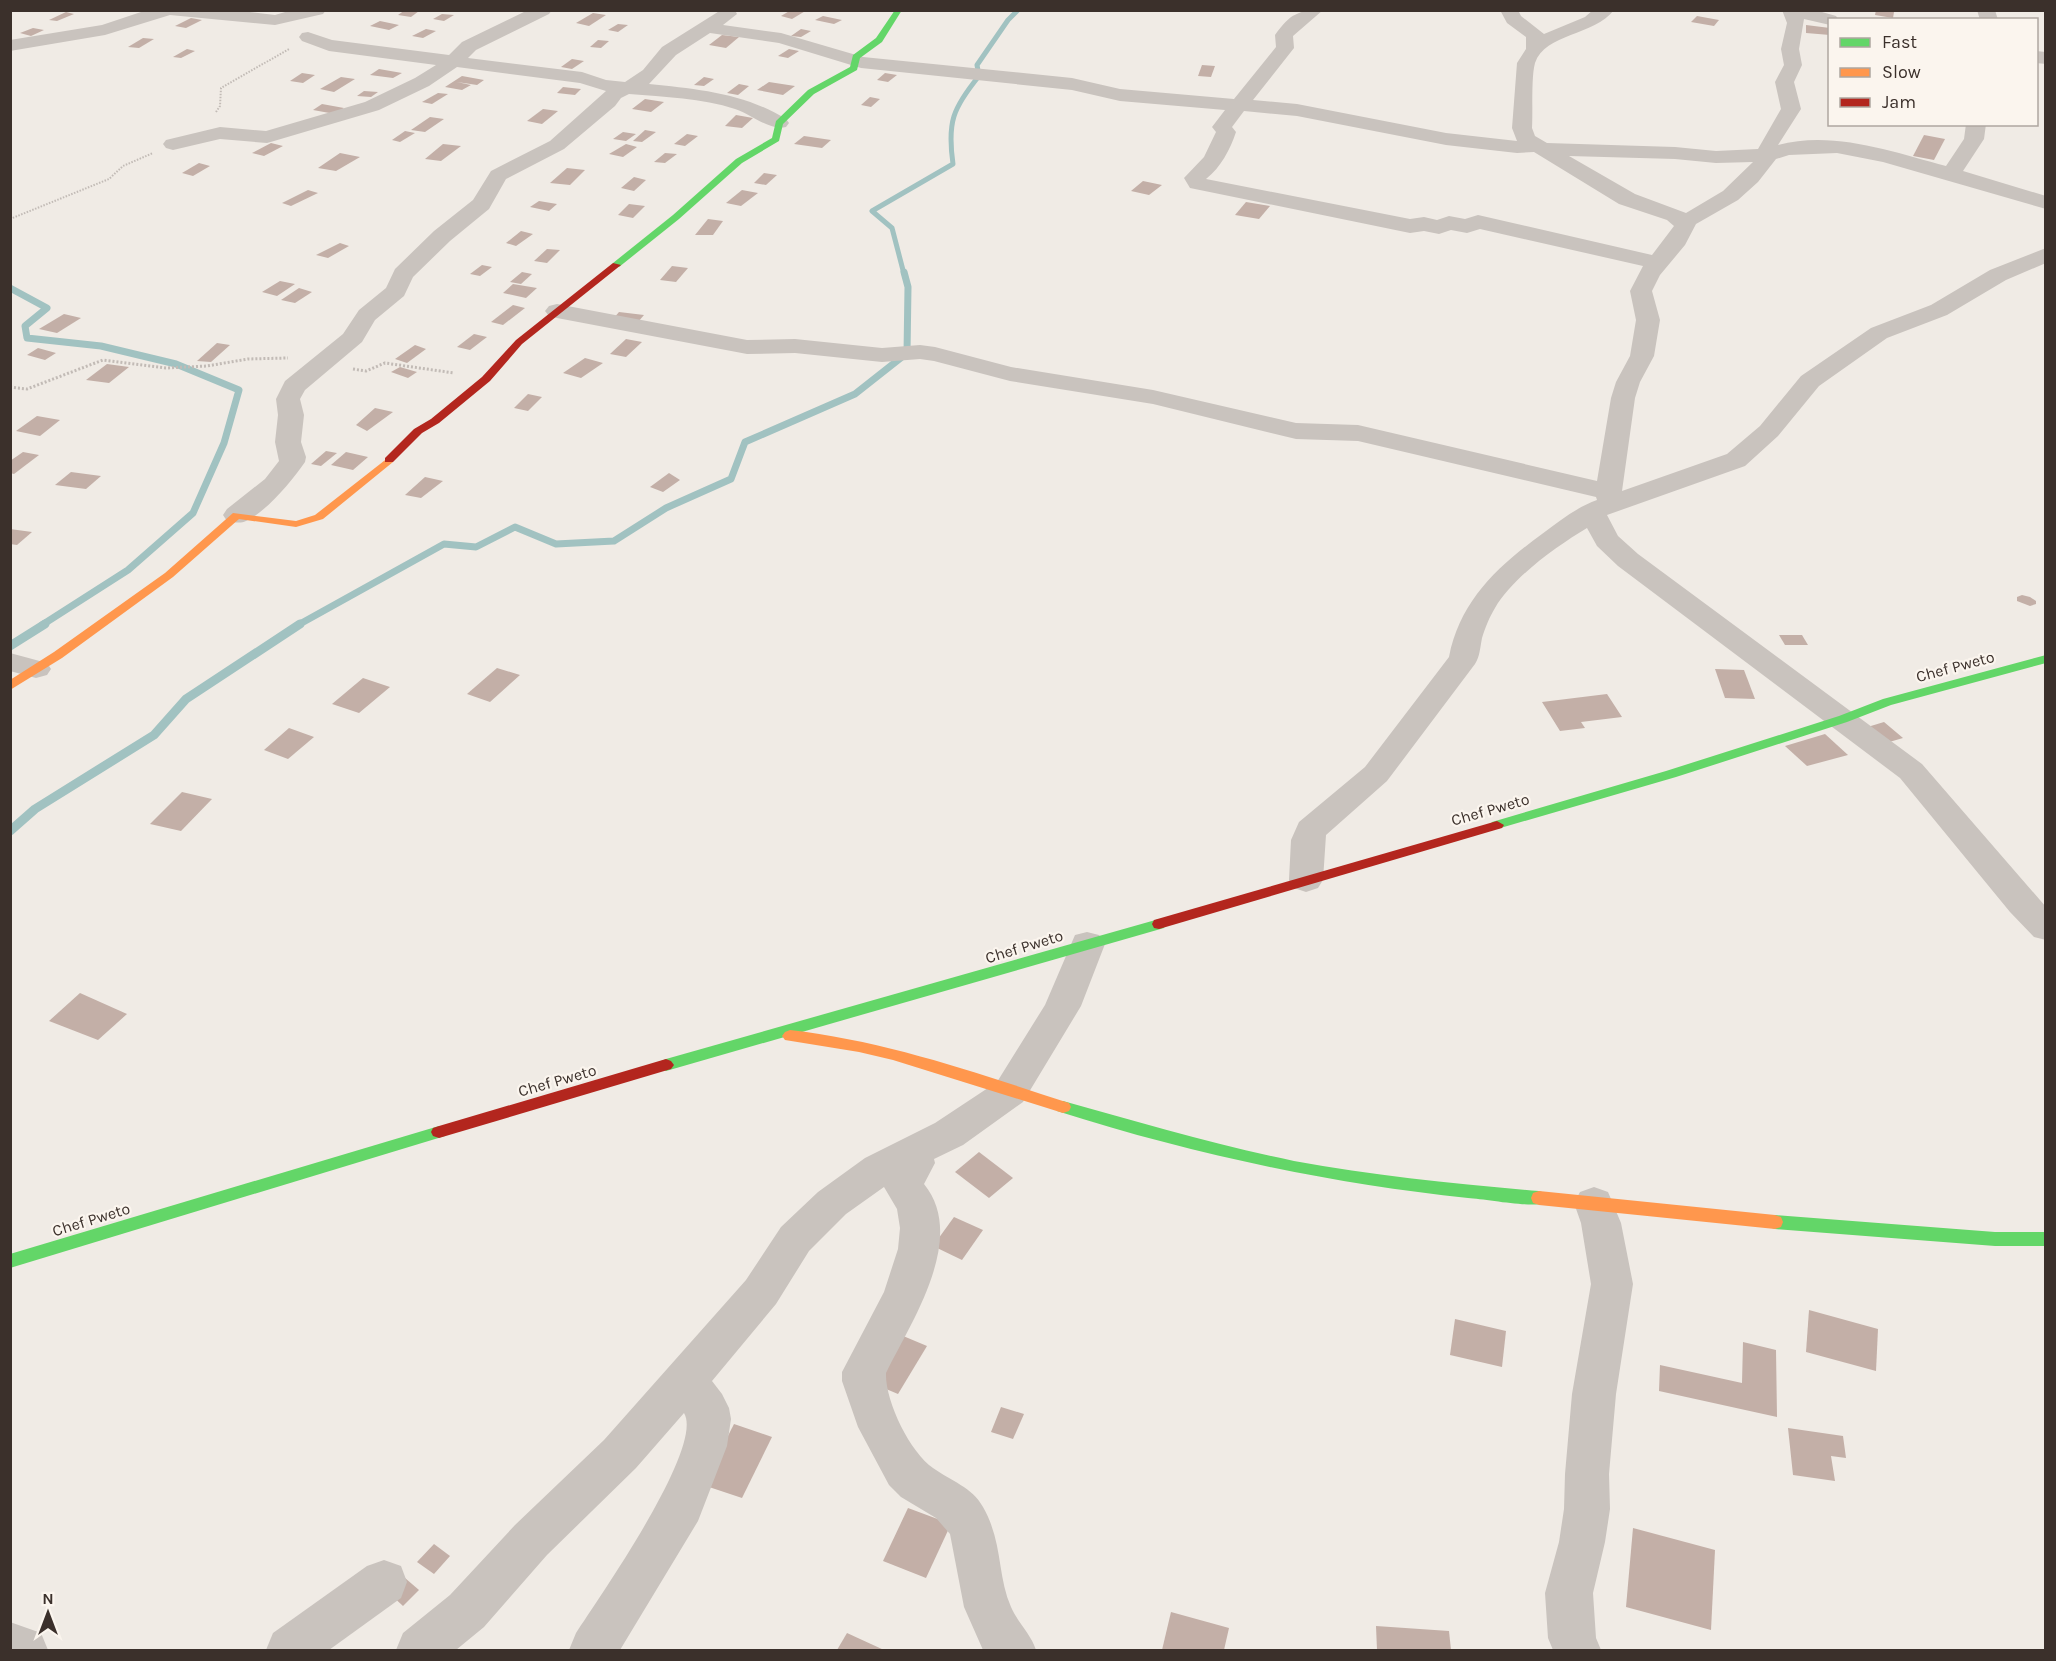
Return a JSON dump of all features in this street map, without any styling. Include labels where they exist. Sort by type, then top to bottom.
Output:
[{"type":"street","points":[[85,33],[135,10]]},
{"type":"street","points":[[10,46],[115,27],[167,10]]},
{"type":"street","points":[[173,10],[275,20],[324,14]]},
{"type":"street","points":[[173,144],[220,134],[267,136],[372,106],[403,92],[455,60],[468,46],[543,10]]},
{"type":"street","points":[[237,515],[296,524],[312,521],[402,449],[418,431],[435,421],[486,379],[519,342],[676,217],[739,161],[776,139],[779,123],[811,93],[854,68],[855,61],[862,52],[879,40],[899,10]]},
{"type":"street","points":[[1314,10],[1284,35],[1285,48],[1222,127],[1226,132],[1220,150],[1209,165],[1194,178],[1197,184],[1410,226],[1424,224],[1439,227],[1449,223],[1467,226],[1478,222],[1658,262]]},
{"type":"street","points":[[1509,10],[1513,19],[1537,33],[1591,21],[1605,10]]},
{"type":"street","points":[[324,14],[308,37],[330,45],[455,60],[582,78],[605,86],[729,101],[767,114],[779,123]]},
{"type":"street","points":[[722,16],[719,30],[782,38],[855,61],[1072,84],[1120,95],[1324,114],[1446,139],[1518,147],[1675,153],[1716,157],[1768,155],[1788,149],[1837,147],[1885,156],[2005,189],[2046,204]]},
{"type":"street","points":[[10,686],[23,666],[170,576],[274,484],[293,457],[288,442],[291,415],[288,399],[294,386],[354,337],[355,331],[367,315],[396,291],[403,274],[442,236],[481,204],[498,175],[557,145],[608,102],[614,94],[629,88],[650,74],[669,51],[722,16]]},
{"type":"street","points":[[1684,222],[1736,193],[1755,174],[1768,155],[1767,147],[1785,122],[1791,109],[1783,89],[1786,73],[1793,64],[1791,41],[1793,16],[1827,20]]},
{"type":"street","points":[[1537,33],[1526,63],[1522,128],[1526,139],[1627,199],[1675,215],[1684,222]]},
{"type":"street","points":[[1951,174],[1974,139],[1976,126]]},
{"type":"street","points":[[1684,222],[1684,230],[1649,273],[1641,291],[1648,320],[1642,356],[1628,382],[1623,398],[1604,503],[1607,540],[1628,560],[1911,771],[2022,904],[2046,928]]},
{"type":"street","points":[[557,311],[747,347],[795,346],[882,355],[920,352],[935,354],[1021,376],[1153,397],[1296,431],[1358,433],[1604,503],[1633,498],[1736,460],[1769,431],[1810,381],[1879,333],[1939,310],[1998,275],[2046,255]]},
{"type":"street","points":[[1306,880],[1308,840],[1311,830],[1376,774],[1440,692],[1464,658],[1468,636],[1475,620],[1481,607],[1495,588],[1526,560],[1604,503]]},
{"type":"street","name":"Chef Pweto","points":[[10,1261],[325,1165],[771,1035],[925,993],[1671,774],[1898,699],[2046,659]]},
{"type":"street","points":[[420,1650],[467,1611],[531,1540],[590,1485],[634,1439],[684,1380],[700,1366],[760,1292],[785,1252],[808,1225],[850,1188],[879,1169],[949,1134],[1010,1092],[1046,1038],[1063,1006],[1088,944]]},
{"type":"street","points":[[771,1035],[823,1038],[852,1045],[1185,1141],[1294,1167],[1432,1186],[1888,1232],[2046,1239]]},
{"type":"street","points":[[913,1152],[915,1163],[903,1185],[918,1210],[920,1250],[911,1278],[864,1372],[863,1387],[884,1435],[903,1469],[910,1478],[956,1507],[968,1523],[973,1534],[983,1592],[994,1627],[1012,1650]]},
{"type":"street","points":[[1577,1650],[1572,1638],[1569,1593],[1582,1542],[1587,1509],[1587,1474],[1594,1394],[1612,1284],[1601,1223],[1594,1203]]},
{"type":"street","points":[[593,1650],[682,1506],[705,1446],[709,1419],[707,1408],[684,1380]]},
{"type":"street","points":[[290,1650],[384,1582]]},
{"type":"street","points":[[10,1645],[24,1650]]},
{"type":"path","points":[[10,387],[27,390],[103,360],[166,368],[207,366],[248,359],[298,357],[328,359],[344,368],[366,371],[385,363],[414,365],[486,379]]},
{"type":"building","points":[[405,10],[419,11],[411,17],[398,15]]},
{"type":"building","points":[[791,10],[807,10],[792,19],[781,16]]},
{"type":"building","points":[[1876,10],[1894,12],[1893,18],[1875,15]]},
{"type":"building","points":[[66,12],[74,14],[57,21],[49,20]]},
{"type":"building","points":[[593,13],[606,15],[589,26],[576,23]]},
{"type":"building","points":[[442,14],[454,15],[444,21],[433,19]]},
{"type":"building","points":[[823,16],[842,20],[834,24],[815,20]]},
{"type":"building","points":[[1697,16],[1719,20],[1714,26],[1691,22]]},
{"type":"building","points":[[191,18],[202,20],[186,28],[175,26]]},
{"type":"building","points":[[380,21],[399,25],[389,30],[370,26]]},
{"type":"building","points":[[618,24],[628,25],[618,32],[608,30]]},
{"type":"building","points":[[1806,25],[1828,28],[1828,35],[1806,33]]},
{"type":"building","points":[[33,28],[44,30],[31,36],[20,33]]},
{"type":"building","points":[[426,29],[436,31],[423,38],[412,36]]},
{"type":"building","points":[[801,29],[811,31],[801,37],[791,36]]},
{"type":"building","points":[[722,35],[739,37],[726,48],[709,45]]},
{"type":"building","points":[[143,38],[154,39],[139,48],[128,47]]},
{"type":"building","points":[[598,40],[609,41],[601,48],[590,47]]},
{"type":"building","points":[[187,49],[195,51],[181,58],[173,57]]},
{"type":"building","points":[[789,49],[799,51],[788,58],[778,56]]},
{"type":"building","points":[[572,59],[584,61],[572,69],[561,67]]},
{"type":"building","points":[[1202,65],[1215,66],[1211,77],[1198,76]]},
{"type":"building","points":[[379,69],[402,73],[393,78],[370,75]]},
{"type":"building","points":[[302,73],[315,75],[303,83],[290,81]]},
{"type":"building","points":[[885,73],[897,75],[888,82],[877,80]]},
{"type":"building","points":[[462,76],[484,80],[477,85],[457,82],[471,85],[462,90],[445,87]]},
{"type":"building","points":[[341,77],[355,79],[334,92],[320,89]]},
{"type":"building","points":[[704,77],[714,79],[704,86],[694,85]]},
{"type":"building","points":[[769,82],[795,86],[783,95],[757,90]]},
{"type":"building","points":[[739,84],[749,86],[738,95],[727,93]]},
{"type":"building","points":[[563,87],[581,89],[575,95],[557,93]]},
{"type":"building","points":[[364,91],[378,92],[371,97],[357,96]]},
{"type":"building","points":[[438,93],[448,94],[432,104],[422,102]]},
{"type":"building","points":[[870,97],[880,99],[871,107],[861,105]]},
{"type":"building","points":[[645,99],[664,102],[651,112],[632,109]]},
{"type":"building","points":[[322,104],[344,108],[335,114],[313,110]]},
{"type":"building","points":[[543,109],[558,111],[542,124],[527,121]]},
{"type":"building","points":[[736,115],[753,118],[742,128],[725,126]]},
{"type":"building","points":[[430,117],[444,119],[425,132],[411,130]]},
{"type":"building","points":[[645,130],[656,132],[642,142],[633,141]]},
{"type":"building","points":[[405,131],[415,133],[400,142],[392,140]]},
{"type":"building","points":[[623,132],[636,134],[626,141],[613,139]]},
{"type":"building","points":[[687,134],[698,136],[685,146],[674,144]]},
{"type":"building","points":[[1924,135],[1945,139],[1934,160],[1913,156]]},
{"type":"building","points":[[804,136],[831,140],[822,148],[794,144]]},
{"type":"building","points":[[271,143],[283,146],[264,156],[252,153]]},
{"type":"building","points":[[443,144],[461,146],[441,161],[425,159]]},
{"type":"building","points":[[626,144],[637,147],[623,157],[609,154]]},
{"type":"building","points":[[340,153],[360,157],[336,171],[318,168]]},
{"type":"building","points":[[665,153],[677,154],[665,163],[654,162]]},
{"type":"building","points":[[199,163],[210,166],[193,176],[182,173]]},
{"type":"building","points":[[567,168],[585,170],[570,185],[550,183]]},
{"type":"building","points":[[764,173],[777,175],[766,185],[754,183]]},
{"type":"building","points":[[634,177],[646,180],[634,191],[621,188]]},
{"type":"building","points":[[1143,181],[1162,185],[1149,195],[1131,191]]},
{"type":"building","points":[[308,190],[318,193],[291,206],[282,203]]},
{"type":"building","points":[[742,190],[758,193],[741,206],[726,203]]},
{"type":"building","points":[[539,201],[557,204],[549,211],[530,207]]},
{"type":"building","points":[[1246,202],[1270,206],[1259,219],[1235,215]]},
{"type":"building","points":[[629,204],[645,206],[633,218],[618,215]]},
{"type":"building","points":[[708,219],[723,221],[713,235],[695,235]]},
{"type":"building","points":[[521,231],[533,234],[516,246],[506,243]]},
{"type":"building","points":[[340,243],[349,246],[328,258],[316,255]]},
{"type":"building","points":[[547,249],[560,250],[547,263],[534,261]]},
{"type":"building","points":[[482,265],[492,267],[480,276],[470,274]]},
{"type":"building","points":[[672,266],[688,268],[676,282],[660,280]]},
{"type":"building","points":[[522,272],[532,274],[521,284],[510,282]]},
{"type":"building","points":[[280,281],[295,284],[277,296],[262,292]]},
{"type":"building","points":[[513,284],[537,288],[526,298],[503,293]]},
{"type":"building","points":[[299,288],[312,292],[295,303],[281,300]]},
{"type":"building","points":[[513,305],[525,308],[503,325],[491,322]]},
{"type":"building","points":[[619,312],[644,315],[638,322],[613,319]]},
{"type":"building","points":[[64,314],[81,318],[57,333],[39,329]]},
{"type":"building","points":[[474,334],[487,337],[470,350],[457,347]]},
{"type":"building","points":[[626,339],[642,342],[626,357],[610,354]]},
{"type":"building","points":[[217,343],[230,345],[211,362],[197,361]]},
{"type":"building","points":[[415,345],[426,349],[407,363],[395,359]]},
{"type":"building","points":[[38,348],[56,353],[45,360],[27,355]]},
{"type":"building","points":[[585,358],[603,363],[581,378],[563,373]]},
{"type":"building","points":[[107,364],[129,367],[109,383],[86,380]]},
{"type":"building","points":[[400,367],[417,372],[408,378],[391,372]]},
{"type":"building","points":[[528,394],[542,397],[528,411],[514,408]]},
{"type":"building","points":[[375,408],[393,412],[367,431],[356,425]]},
{"type":"building","points":[[37,416],[60,420],[40,436],[16,431]]},
{"type":"building","points":[[326,451],[337,453],[321,466],[311,464]]},
{"type":"building","points":[[23,452],[39,455],[14,474],[10,473],[10,461]]},
{"type":"building","points":[[346,452],[368,457],[353,470],[331,465]]},
{"type":"building","points":[[71,472],[101,476],[86,489],[55,485]]},
{"type":"building","points":[[669,473],[680,480],[663,492],[650,487]]},
{"type":"building","points":[[425,477],[443,481],[421,498],[405,495]]},
{"type":"building","points":[[10,529],[32,532],[17,545],[10,544]]},
{"type":"building","points":[[2022,595],[2030,597],[2036,601],[2036,604],[2030,606],[2017,601],[2017,597]]},
{"type":"building","points":[[1779,635],[1802,635],[1808,645],[1785,645]]},
{"type":"building","points":[[497,668],[520,675],[490,702],[467,694]]},
{"type":"building","points":[[1715,669],[1744,670],[1755,699],[1725,698]]},
{"type":"building","points":[[363,678],[390,687],[359,713],[332,704]]},
{"type":"building","points":[[1607,694],[1622,717],[1581,722],[1585,728],[1560,731],[1542,702]]},
{"type":"building","points":[[1884,722],[1903,738],[1879,745],[1861,729]]},
{"type":"building","points":[[289,728],[314,737],[288,759],[264,750]]},
{"type":"building","points":[[1825,734],[1848,755],[1807,766],[1785,746]]},
{"type":"building","points":[[182,792],[212,799],[181,831],[150,824]]},
{"type":"building","points":[[80,993],[127,1014],[98,1040],[49,1021]]},
{"type":"building","points":[[979,1152],[1013,1178],[989,1198],[955,1172]]},
{"type":"building","points":[[954,1217],[983,1230],[962,1260],[933,1246]]},
{"type":"building","points":[[1809,1310],[1878,1329],[1876,1371],[1806,1352]]},
{"type":"building","points":[[1455,1319],[1506,1331],[1502,1367],[1450,1355]]},
{"type":"building","points":[[896,1333],[927,1346],[898,1394],[867,1381]]},
{"type":"building","points":[[1743,1342],[1776,1350],[1777,1417],[1659,1391],[1660,1365],[1742,1383]]},
{"type":"building","points":[[1001,1407],[1024,1414],[1013,1439],[991,1432]]},
{"type":"building","points":[[734,1424],[772,1437],[742,1498],[703,1485]]},
{"type":"building","points":[[1788,1428],[1843,1436],[1846,1458],[1831,1456],[1835,1481],[1793,1475]]},
{"type":"building","points":[[908,1508],[951,1524],[926,1578],[883,1561]]},
{"type":"building","points":[[1633,1528],[1715,1550],[1711,1630],[1626,1607]]},
{"type":"building","points":[[434,1544],[450,1556],[434,1574],[417,1562]]},
{"type":"building","points":[[405,1578],[419,1590],[403,1606],[389,1593]]},
{"type":"building","points":[[1171,1612],[1229,1628],[1224,1650],[1162,1650]]},
{"type":"building","points":[[1376,1626],[1449,1631],[1451,1650],[1377,1650]]},
{"type":"building","points":[[847,1633],[884,1650],[837,1650]]},
{"type":"waterway","points":[[904,274],[892,228],[872,211],[953,164],[951,137],[954,116],[963,97],[979,76],[977,65],[1008,20],[1018,10]]},
{"type":"waterway","points":[[298,625],[444,544],[476,547],[515,527],[556,544],[614,541],[666,508],[731,479],[745,442],[855,394],[907,353],[908,287],[904,272]]},
{"type":"waterway","points":[[10,288],[47,308],[25,326],[27,338],[101,346],[176,364],[239,390],[224,443],[193,513],[128,570],[42,625]]},
{"type":"waterway","points":[[10,646],[45,624]]},
{"type":"waterway","points":[[10,831],[35,809],[154,735],[186,699],[300,624]]},
{"type":"traffic: fast","points":[[616,265],[676,217],[739,161],[776,139],[779,123],[811,92],[854,68],[856,57],[879,40],[899,10]]},
{"type":"traffic: fast","points":[[1497,825],[1671,774],[1843,719],[1887,702],[2046,659]]},
{"type":"traffic: fast","points":[[666,1065],[1159,924]]},
{"type":"traffic: fast","points":[[1063,1107],[1207,1147],[1324,1173],[1385,1182],[1539,1198]]},
{"type":"traffic: fast","points":[[10,1261],[439,1132]]},
{"type":"traffic: fast","points":[[1775,1222],[1995,1239],[2046,1239]]},
{"type":"traffic: slow","points":[[10,686],[58,655],[169,575],[237,515],[296,524],[319,517],[389,460]]},
{"type":"traffic: slow","points":[[790,1036],[859,1046],[928,1064],[1063,1107]]},
{"type":"traffic: slow","points":[[1539,1198],[1775,1222]]},
{"type":"traffic: jam","points":[[389,460],[418,431],[435,421],[486,379],[519,342],[616,265]]},
{"type":"traffic: jam","points":[[1159,924],[1497,825]]},
{"type":"traffic: jam","points":[[439,1132],[666,1065]]}]
